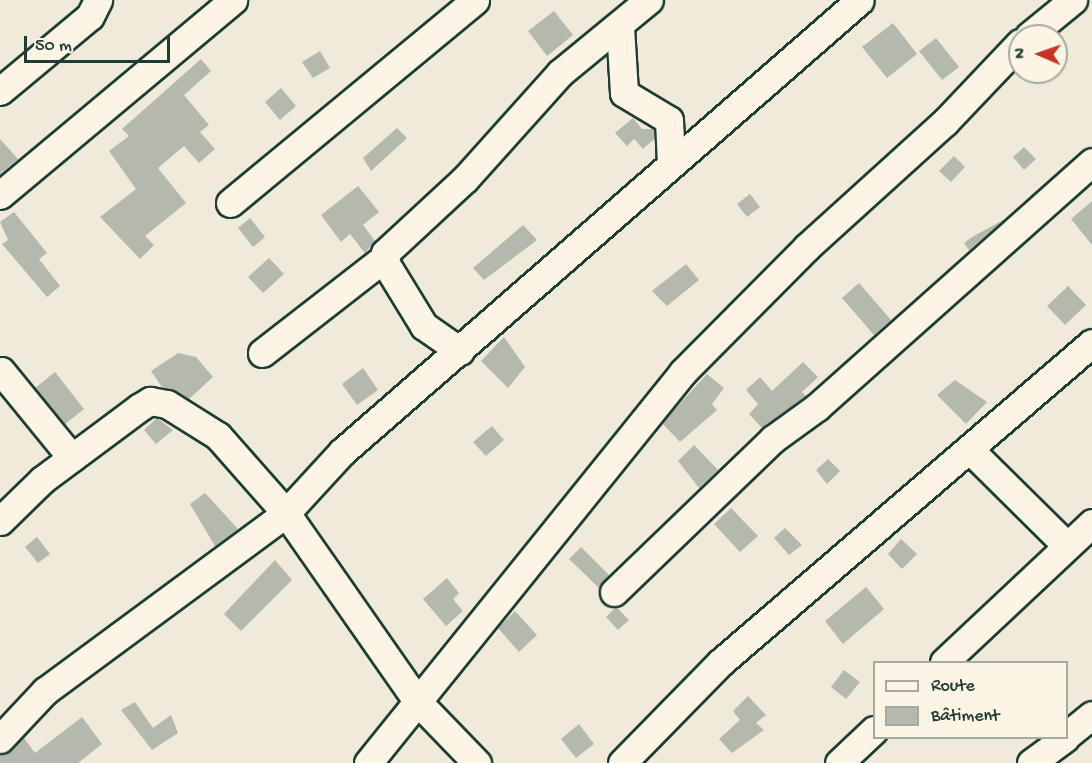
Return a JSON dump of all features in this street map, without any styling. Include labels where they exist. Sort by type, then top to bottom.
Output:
[{"type":"street","points":[[0,91],[90,16],[98,0]]},
{"type":"street","points":[[0,195],[233,0]]},
{"type":"street","points":[[230,203],[475,0]]},
{"type":"street","points":[[262,353],[384,258],[389,246],[465,179],[544,88],[620,27],[649,0]]},
{"type":"street","points":[[0,739],[45,692],[286,513],[342,452],[860,0]]},
{"type":"street","points":[[1044,24],[1073,0]]},
{"type":"street","points":[[620,27],[624,93],[669,120],[671,164]]},
{"type":"street","points":[[368,763],[683,372],[807,247],[945,122],[1008,56]]},
{"type":"street","points":[[614,592],[772,440],[817,407],[1092,162]]},
{"type":"street","points":[[384,258],[424,326],[460,351]]},
{"type":"street","points":[[622,763],[721,662],[1092,343]]},
{"type":"street","points":[[1,371],[72,458]]},
{"type":"street","points":[[0,521],[72,458],[150,401],[160,402],[218,436],[286,513],[418,702],[477,763]]},
{"type":"street","points":[[970,450],[1066,545]]},
{"type":"street","points":[[946,661],[1066,545],[1092,524]]},
{"type":"street","points":[[1068,735],[1092,715]]},
{"type":"street","points":[[839,763],[873,731]]},
{"type":"street","points":[[1031,763],[1063,739]]},
{"type":"building","points":[[554,11],[573,35],[547,56],[528,31]]},
{"type":"building","points":[[893,23],[917,54],[887,78],[862,47]]},
{"type":"building","points":[[936,38],[959,67],[942,80],[919,51]]},
{"type":"building","points":[[320,51],[330,68],[313,78],[302,62]]},
{"type":"building","points":[[201,59],[211,71],[184,95],[209,125],[200,132],[215,149],[199,163],[184,146],[158,168],[186,203],[145,236],[154,245],[140,259],[100,217],[136,189],[109,151],[129,136],[122,129]]},
{"type":"building","points":[[281,88],[296,106],[280,120],[265,102]]},
{"type":"building","points":[[633,118],[642,129],[654,129],[654,139],[643,149],[634,139],[627,146],[615,133]]},
{"type":"building","points":[[397,128],[407,138],[371,171],[363,158]]},
{"type":"building","points":[[0,139],[18,159],[0,174]]},
{"type":"building","points":[[1024,147],[1036,159],[1024,170],[1013,157]]},
{"type":"building","points":[[954,156],[965,167],[951,182],[939,171]]},
{"type":"building","points":[[358,186],[379,212],[363,225],[375,241],[365,253],[350,234],[341,242],[321,215]]},
{"type":"building","points":[[750,194],[760,207],[747,217],[737,204]]},
{"type":"building","points":[[1092,201],[1092,245],[1071,219]]},
{"type":"building","points":[[14,212],[47,253],[39,259],[60,286],[47,297],[2,244],[8,240],[0,222]]},
{"type":"building","points":[[250,218],[265,237],[253,247],[238,228]]},
{"type":"building","points":[[1005,219],[969,250],[964,243],[972,237]]},
{"type":"building","points":[[523,225],[537,240],[484,280],[473,268]]},
{"type":"building","points":[[269,258],[284,274],[263,293],[248,277]]},
{"type":"building","points":[[686,264],[699,280],[667,306],[652,291]]},
{"type":"building","points":[[859,283],[891,320],[874,335],[842,298]]},
{"type":"building","points":[[1068,286],[1086,305],[1065,325],[1047,306]]},
{"type":"building","points":[[504,337],[525,367],[508,388],[481,361]]},
{"type":"building","points":[[178,353],[196,357],[213,377],[189,399],[162,387],[151,371]]},
{"type":"building","points":[[803,362],[818,377],[802,392],[806,396],[762,428],[749,414],[758,404],[746,390],[760,377],[772,391]]},
{"type":"building","points":[[363,368],[378,390],[357,405],[342,384]]},
{"type":"building","points":[[55,372],[84,409],[65,424],[35,388]]},
{"type":"building","points":[[707,374],[724,388],[712,404],[717,410],[680,442],[662,423]]},
{"type":"building","points":[[955,380],[987,402],[966,424],[937,395]]},
{"type":"building","points":[[157,418],[173,430],[156,444],[144,430]]},
{"type":"building","points":[[492,426],[504,440],[486,456],[473,442]]},
{"type":"building","points":[[694,445],[718,470],[699,488],[678,461]]},
{"type":"building","points":[[828,459],[840,471],[827,484],[816,470]]},
{"type":"building","points":[[205,493],[238,529],[215,546],[190,504]]},
{"type":"building","points":[[731,508],[758,536],[740,552],[714,524]]},
{"type":"building","points":[[785,528],[802,545],[789,555],[774,538]]},
{"type":"building","points":[[37,537],[50,554],[38,563],[25,547]]},
{"type":"building","points":[[901,539],[917,554],[902,569],[888,554]]},
{"type":"building","points":[[581,547],[609,575],[599,588],[569,559]]},
{"type":"building","points":[[275,560],[292,580],[241,631],[224,614]]},
{"type":"building","points":[[447,578],[459,593],[453,599],[463,611],[446,626],[423,599]]},
{"type":"building","points":[[866,587],[884,609],[843,644],[825,621]]},
{"type":"building","points":[[616,607],[629,620],[618,630],[606,617]]},
{"type":"building","points":[[515,611],[537,635],[519,652],[498,628]]},
{"type":"building","points":[[844,670],[860,682],[846,699],[831,687]]},
{"type":"building","points":[[748,696],[766,715],[756,723],[764,730],[732,753],[719,739],[740,720],[733,711]]},
{"type":"building","points":[[135,702],[153,728],[171,715],[178,733],[152,750],[121,710]]},
{"type":"building","points":[[82,717],[102,744],[78,763],[0,763],[0,756],[24,738],[35,753]]},
{"type":"building","points":[[579,724],[594,744],[576,758],[561,739]]}]
